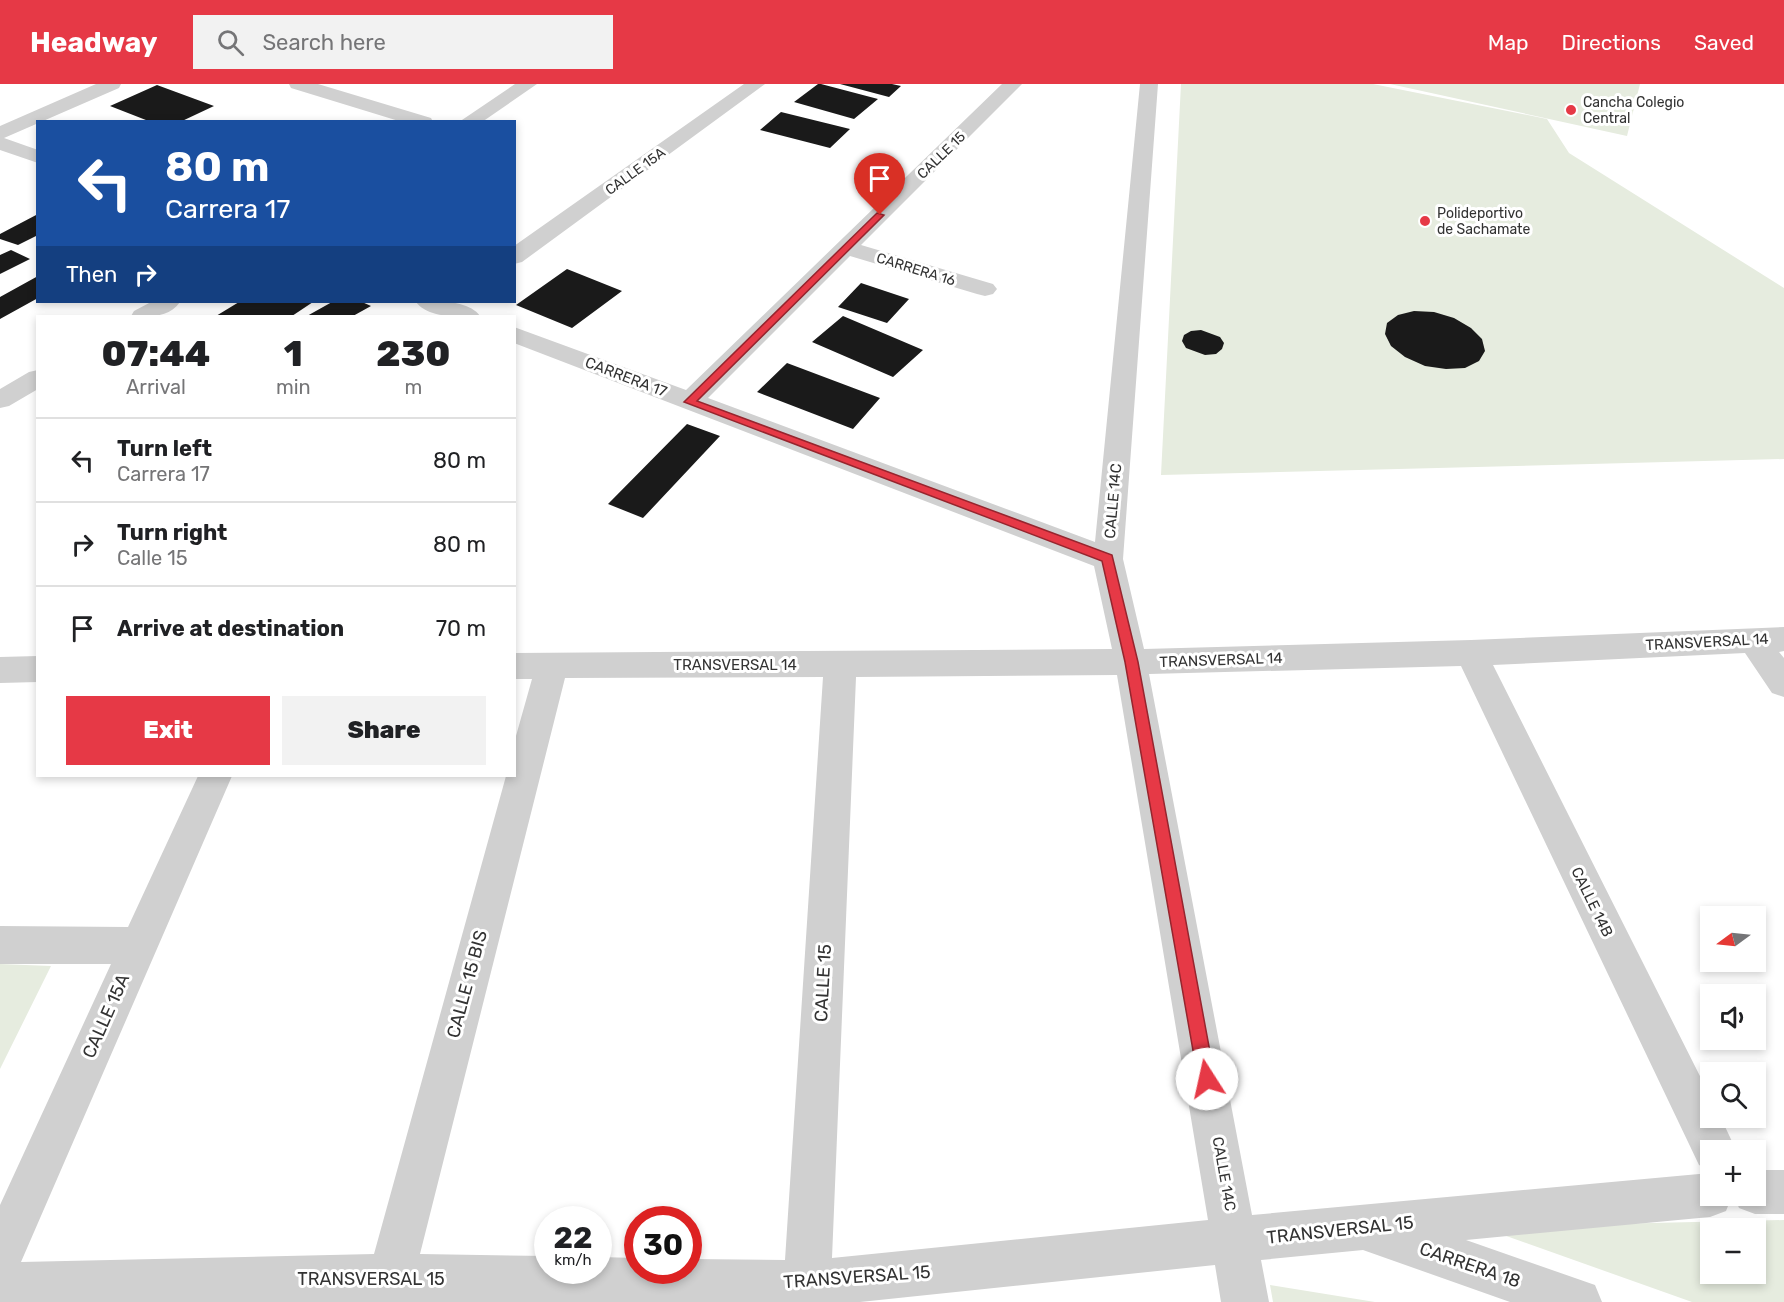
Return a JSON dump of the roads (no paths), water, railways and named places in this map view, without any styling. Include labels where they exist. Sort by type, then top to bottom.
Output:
[{"type":"street","points":[[0,133],[112,84]]},
{"type":"street","points":[[298,84],[417,120]]},
{"type":"street","points":[[471,120],[528,84]]},
{"type":"street","name":"CALLE 15A","points":[[516,256],[756,84]]},
{"type":"street","name":"CALLE 15","points":[[690,402],[1013,84]]},
{"type":"street","name":"CALLE 14C","points":[[1149,84],[1108,558],[1131,662],[1236,1241],[1245,1302]]},
{"type":"street","points":[[0,143],[36,156]]},
{"type":"street","name":"CARRERA 16","points":[[846,248],[985,289]]},
{"type":"street","points":[[145,315],[166,303]]},
{"type":"street","points":[[439,307],[465,315]]},
{"type":"street","name":"CARRERA 17","points":[[516,335],[1108,558]]},
{"type":"street","points":[[1768,639],[1784,684]]},
{"type":"street","name":"TRANSVERSAL 14","points":[[533,666],[1131,662],[1470,653],[1768,639]]},
{"type":"street","name":"CALLE 14B","points":[[1470,653],[1709,1140]]},
{"type":"street","name":"CALLE 15","points":[[806,1293],[840,664]]},
{"type":"street","name":"CALLE 15 BIS","points":[[516,739],[533,666]]},
{"type":"street","points":[[0,670],[36,669]]},
{"type":"street","name":"CALLE 15A","points":[[0,1257],[137,946],[215,777]]},
{"type":"street","name":"CALLE 15 BIS","points":[[387,1289],[507,777]]},
{"type":"street","points":[[0,945],[137,946]]},
{"type":"street","points":[[1766,1192],[1784,1192]]},
{"type":"street","name":"TRANSVERSAL 15","points":[[0,1286],[806,1293],[1361,1227],[1700,1196]]},
{"type":"street","name":"CARRERA 18","points":[[1361,1227],[1578,1302]]},
{"type":"place","name":"Cancha Colegio Central","points":[[1571,110]]},
{"type":"place","name":"Polideportivo de Sachamate","points":[[1425,221]]}]
